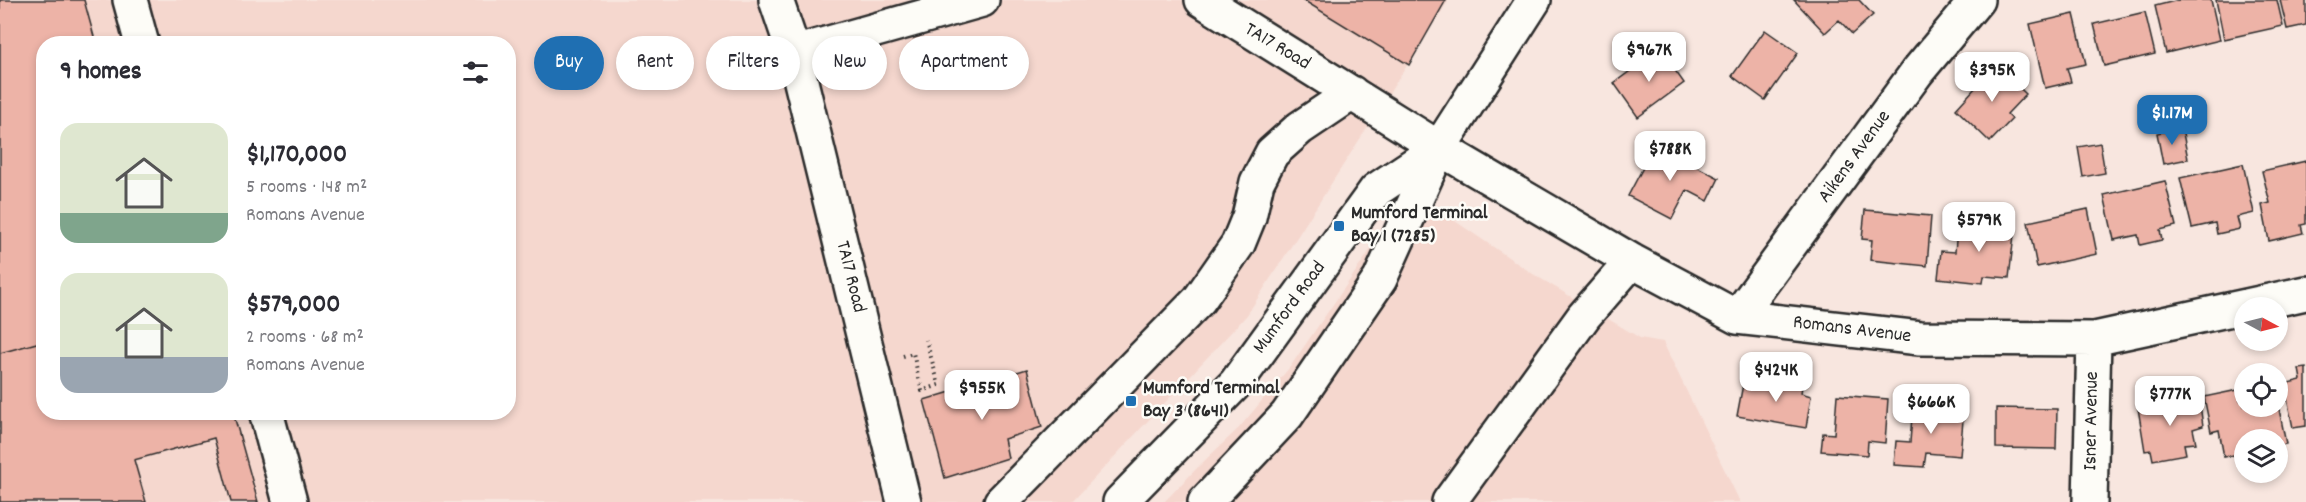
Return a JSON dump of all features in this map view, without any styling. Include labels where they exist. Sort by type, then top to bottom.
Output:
[{"type":"street","points":[[130,0],[140,36]]},
{"type":"street","name":"TA17 Road","points":[[776,0],[788,36]]},
{"type":"street","points":[[800,51],[911,9],[982,0]]},
{"type":"street","name":"TA17 Road","points":[[1202,0],[1438,148]]},
{"type":"street","name":"Mumford Road","points":[[1205,502],[1287,415],[1380,279],[1438,148],[1534,0]]},
{"type":"street","name":"Aikens Avenue","points":[[1737,316],[1917,72],[1977,0]]},
{"type":"street","name":"TA17 Road","points":[[800,77],[904,502]]},
{"type":"street","points":[[1001,502],[1199,300],[1238,244],[1250,217],[1257,182],[1272,153],[1300,128],[1352,93]]},
{"type":"street","name":"Mumford Road","points":[[1120,502],[1236,382],[1376,190],[1438,148]]},
{"type":"street","name":"Romans Avenue","points":[[1438,148],[1632,261],[1737,316],[1920,338],[2094,339],[2306,293]]},
{"type":"street","points":[[1449,502],[1584,316],[1632,261]]},
{"type":"street","name":"Isner Avenue","points":[[2090,502],[2094,339]]},
{"type":"street","points":[[268,420],[290,502]]},
{"type":"path","points":[[903,366],[900,357],[913,353],[922,391],[939,385],[926,340]]},
{"type":"shaded area","points":[[0,0],[1449,0],[1247,315],[1072,502],[0,502]]},
{"type":"shaded area","points":[[1408,189],[1533,274],[1640,338],[1663,342],[1740,502],[1164,502],[1239,428],[1290,367],[1367,255]]},
{"type":"building","points":[[0,0],[84,0],[94,36],[36,36],[36,343],[0,353]]},
{"type":"building","points":[[1303,0],[1446,0],[1409,65]]},
{"type":"building","points":[[1794,0],[1859,0],[1873,15],[1852,34],[1839,20],[1825,33]]},
{"type":"building","points":[[2179,0],[2211,0],[2220,40],[2166,53],[2155,6]]},
{"type":"building","points":[[2216,0],[2277,0],[2283,26],[2224,39]]},
{"type":"building","points":[[2280,0],[2306,0],[2306,25],[2287,29]]},
{"type":"building","points":[[2145,12],[2155,54],[2104,66],[2094,24]]},
{"type":"building","points":[[2074,14],[2086,64],[2067,68],[2071,82],[2045,88],[2030,24]]},
{"type":"building","points":[[1765,30],[1798,53],[1765,100],[1732,76]]},
{"type":"building","points":[[1660,49],[1684,83],[1638,117],[1614,83]]},
{"type":"building","points":[[1996,65],[2026,94],[2007,114],[2012,119],[1990,142],[1956,109]]},
{"type":"building","points":[[2182,128],[2188,159],[2163,164],[2157,133]]},
{"type":"building","points":[[2100,143],[2105,173],[2083,177],[2078,147]]},
{"type":"building","points":[[1655,145],[1719,178],[1708,201],[1687,190],[1672,219],[1628,196]]},
{"type":"building","points":[[2306,161],[2306,224],[2301,225],[2303,233],[2269,241],[2262,205],[2270,203],[2262,171]]},
{"type":"building","points":[[2243,164],[2254,213],[2237,217],[2240,229],[2217,234],[2215,223],[2192,228],[2180,178]]},
{"type":"building","points":[[2165,181],[2176,226],[2160,230],[2162,240],[2140,245],[2138,235],[2114,240],[2104,195]]},
{"type":"building","points":[[2088,209],[2097,254],[2037,267],[2028,222]]},
{"type":"building","points":[[1865,210],[1931,216],[1927,266],[1870,260],[1872,240],[1862,239]]},
{"type":"building","points":[[1982,218],[1982,222],[2015,226],[2009,278],[1984,276],[1983,283],[1938,278],[1941,251],[1955,252],[1957,229]]},
{"type":"building","points":[[36,343],[36,420],[235,420],[258,502],[231,502],[214,438],[134,460],[146,502],[0,502],[0,353]]},
{"type":"building","points":[[2306,368],[2306,426],[2293,428],[2288,404],[2288,383],[2301,380],[2299,369]]},
{"type":"building","points":[[1027,369],[1042,427],[1004,439],[1008,458],[945,478],[924,400]]},
{"type":"building","points":[[1774,375],[1803,380],[1801,393],[1811,396],[1806,428],[1737,416],[1743,384],[1771,388]]},
{"type":"building","points":[[2234,391],[2234,417],[2281,417],[2283,429],[2234,429],[2234,455],[2224,457],[2219,430],[2211,432],[2204,397]]},
{"type":"building","points":[[1837,395],[1888,399],[1885,443],[1868,441],[1867,455],[1821,451],[1823,433],[1834,434]]},
{"type":"building","points":[[2199,398],[2203,426],[2193,429],[2196,443],[2184,444],[2186,454],[2153,460],[2151,450],[2145,451],[2138,408]]},
{"type":"building","points":[[1913,404],[1964,408],[1960,456],[1926,453],[1924,467],[1894,465],[1896,441],[1910,442]]},
{"type":"building","points":[[1996,408],[2057,409],[2056,449],[1996,448]]},
{"type":"place","name":"Mumford Terminal Bay 1 (7285)","points":[[1339,226]]},
{"type":"place","name":"Mumford Terminal Bay 3 (8641)","points":[[1131,401]]}]
